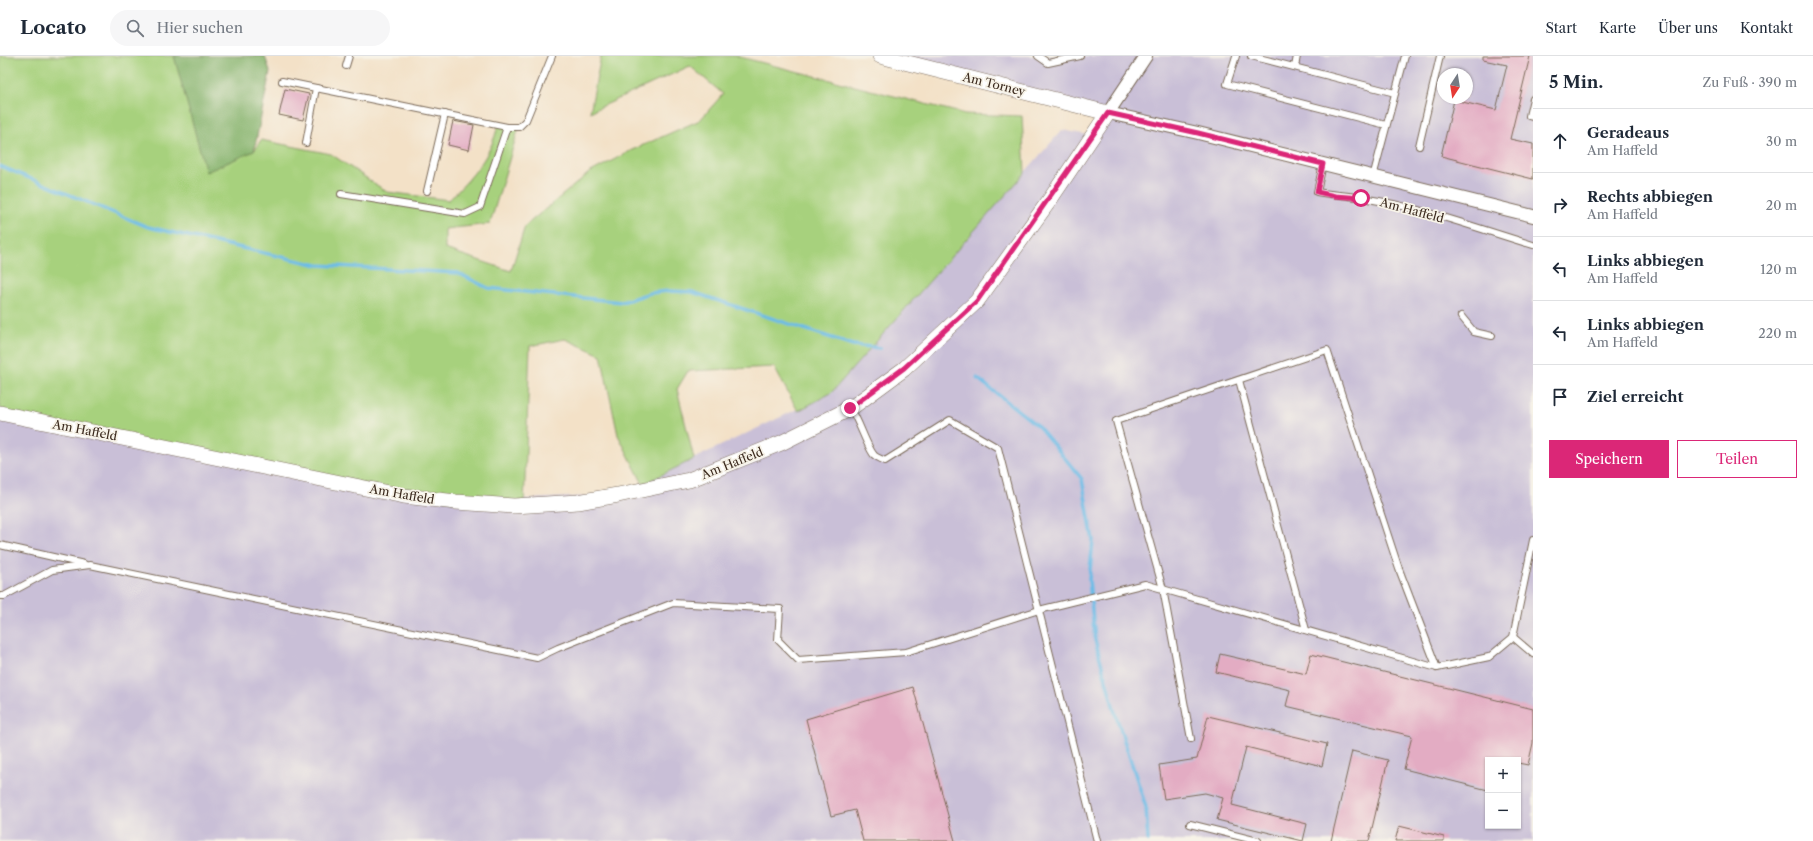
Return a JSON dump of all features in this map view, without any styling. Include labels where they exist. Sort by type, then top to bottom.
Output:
[{"type":"street","name":"Am Torney","points":[[880,56],[1108,113]]},
{"type":"street","points":[[1108,113],[1146,56]]},
{"type":"street","name":"Am Haffeld","points":[[0,413],[404,496],[456,502],[514,506],[578,502],[689,480],[781,443],[850,408],[904,368],[977,301],[1108,113],[1198,133],[1533,216]]},
{"type":"lane","points":[[346,66],[349,56]]},
{"type":"lane","points":[[282,81],[507,127],[519,127],[526,120],[552,56]]},
{"type":"lane","points":[[1038,56],[1048,63],[1080,56]]},
{"type":"lane","points":[[1236,56],[1227,84],[1386,126]]},
{"type":"lane","points":[[1251,56],[1395,93]]},
{"type":"lane","points":[[1295,67],[1297,56]]},
{"type":"lane","points":[[1373,176],[1405,56]]},
{"type":"lane","points":[[1419,146],[1440,56]]},
{"type":"lane","points":[[306,143],[316,88]]},
{"type":"lane","points":[[1533,99],[1529,116],[1533,117]]},
{"type":"lane","points":[[427,191],[445,114]]},
{"type":"lane","points":[[341,194],[465,214],[480,207],[507,127]]},
{"type":"lane","name":"Am Haffeld","points":[[1323,164],[1317,192],[1335,196],[1361,198],[1418,211],[1533,245]]},
{"type":"lane","points":[[1461,316],[1474,332],[1492,336]]},
{"type":"lane","points":[[1190,739],[1163,589],[1116,421],[1327,350],[1399,569],[1437,668]]},
{"type":"lane","points":[[1239,380],[1306,630]]},
{"type":"lane","points":[[850,408],[858,420],[872,451],[876,456],[885,461],[950,420],[998,448],[1097,841]]},
{"type":"lane","points":[[0,545],[537,658],[558,648],[673,603],[780,609],[778,640],[798,660],[906,652],[1039,610],[1145,584],[1437,668],[1488,656],[1512,637],[1533,540]]},
{"type":"lane","points":[[0,596],[4,596],[52,570],[90,565]]},
{"type":"lane","points":[[1512,637],[1533,654]]},
{"type":"lane","points":[[1190,824],[1258,841]]},
{"type":"shaded area","points":[[880,56],[1533,56],[1533,841],[0,841],[0,413],[456,502],[618,495],[831,393],[1062,130],[1093,136],[1108,114]]},
{"type":"green space","points":[[0,56],[178,56],[254,151],[261,140],[331,154],[387,192],[449,200],[465,184],[485,157],[495,137],[498,125],[519,127],[490,224],[445,229],[445,249],[511,271],[525,226],[589,173],[632,150],[700,120],[723,94],[690,66],[590,112],[601,56],[736,56],[965,114],[1022,116],[1025,173],[831,393],[798,411],[774,367],[688,371],[677,389],[694,459],[643,484],[618,435],[601,355],[565,339],[530,346],[524,506],[456,502],[0,413]]},
{"type":"green space","points":[[174,56],[265,56],[270,72],[254,151],[206,172]]},
{"type":"building","points":[[1483,56],[1530,56],[1510,139],[1533,144],[1533,179],[1441,156],[1453,104],[1471,104],[1496,110],[1507,65],[1483,60]]},
{"type":"building","points":[[285,89],[309,94],[303,120],[279,115]]},
{"type":"building","points":[[453,121],[474,125],[469,150],[448,145]]},
{"type":"building","points":[[1220,654],[1306,674],[1311,654],[1533,709],[1533,743],[1528,765],[1521,764],[1521,757],[1485,757],[1485,789],[1404,769],[1412,736],[1286,706],[1290,690],[1216,672]]},
{"type":"building","points":[[913,687],[955,841],[863,841],[855,810],[831,816],[806,719]]},
{"type":"building","points":[[1208,716],[1327,744],[1322,766],[1246,747],[1232,805],[1307,824],[1303,841],[1217,820],[1223,798],[1205,793],[1164,799],[1159,765],[1197,759]]},
{"type":"building","points":[[1352,751],[1388,760],[1369,841],[1331,841]]},
{"type":"building","points":[[1399,826],[1444,837],[1444,841],[1395,841]]},
{"type":"waterway","points":[[0,166],[148,227],[318,265],[458,273],[488,288],[622,302],[650,293],[669,291],[692,292],[853,345],[880,348]]},
{"type":"waterway","points":[[977,378],[1039,427],[1082,479],[1093,540],[1089,580],[1095,640],[1115,713],[1146,807],[1148,841]]},
{"type":"route","points":[[850,408],[904,368],[977,301],[1049,200],[1108,113],[1198,133],[1323,164],[1317,192],[1335,196],[1361,198]]}]
